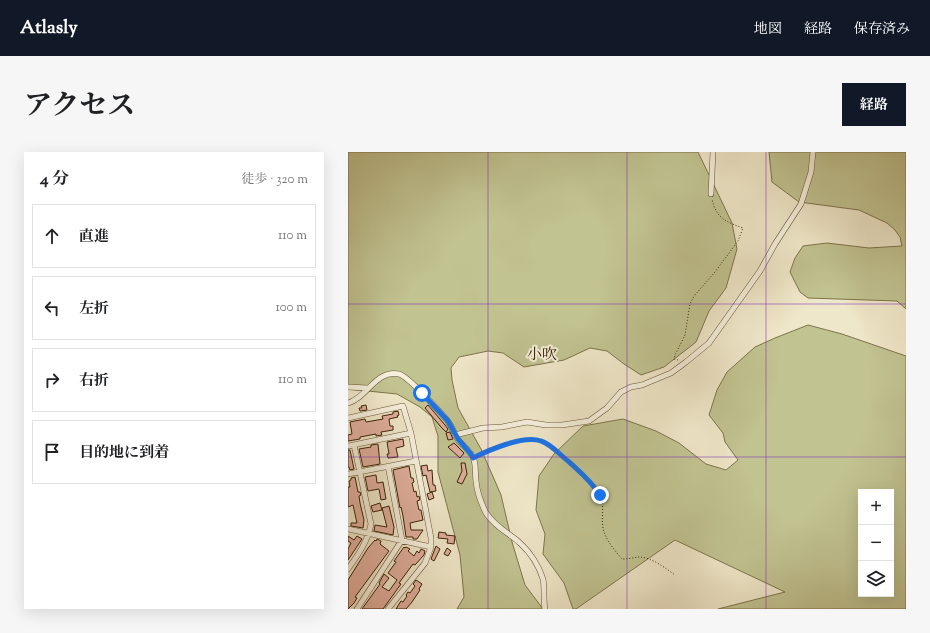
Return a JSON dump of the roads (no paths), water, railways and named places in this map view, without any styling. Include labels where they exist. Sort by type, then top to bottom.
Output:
[{"type":"street","points":[[711,194],[713,152]]},
{"type":"street","points":[[455,434],[483,428],[502,427],[527,422],[546,425],[562,425],[589,421],[607,408],[621,392],[671,373],[686,362],[709,343],[760,271],[774,244],[801,204],[811,172],[813,152]]},
{"type":"street","points":[[348,403],[356,400],[377,379],[390,374],[398,373],[413,383],[448,421],[455,434],[471,454],[482,504],[492,520],[504,532],[520,543],[538,567],[543,579],[545,609]]},
{"type":"street","points":[[348,386],[367,388]]},
{"type":"street","points":[[348,418],[403,406],[411,433],[430,528],[430,547],[425,563],[388,609]]},
{"type":"street","points":[[348,569],[360,553],[370,534],[371,524],[360,472],[351,446],[411,433]]},
{"type":"street","points":[[348,474],[416,461]]},
{"type":"street","points":[[356,609],[402,540],[388,466]]},
{"type":"street","points":[[348,529],[430,547]]},
{"type":"district","name":"小吹","points":[[542,355]]}]
